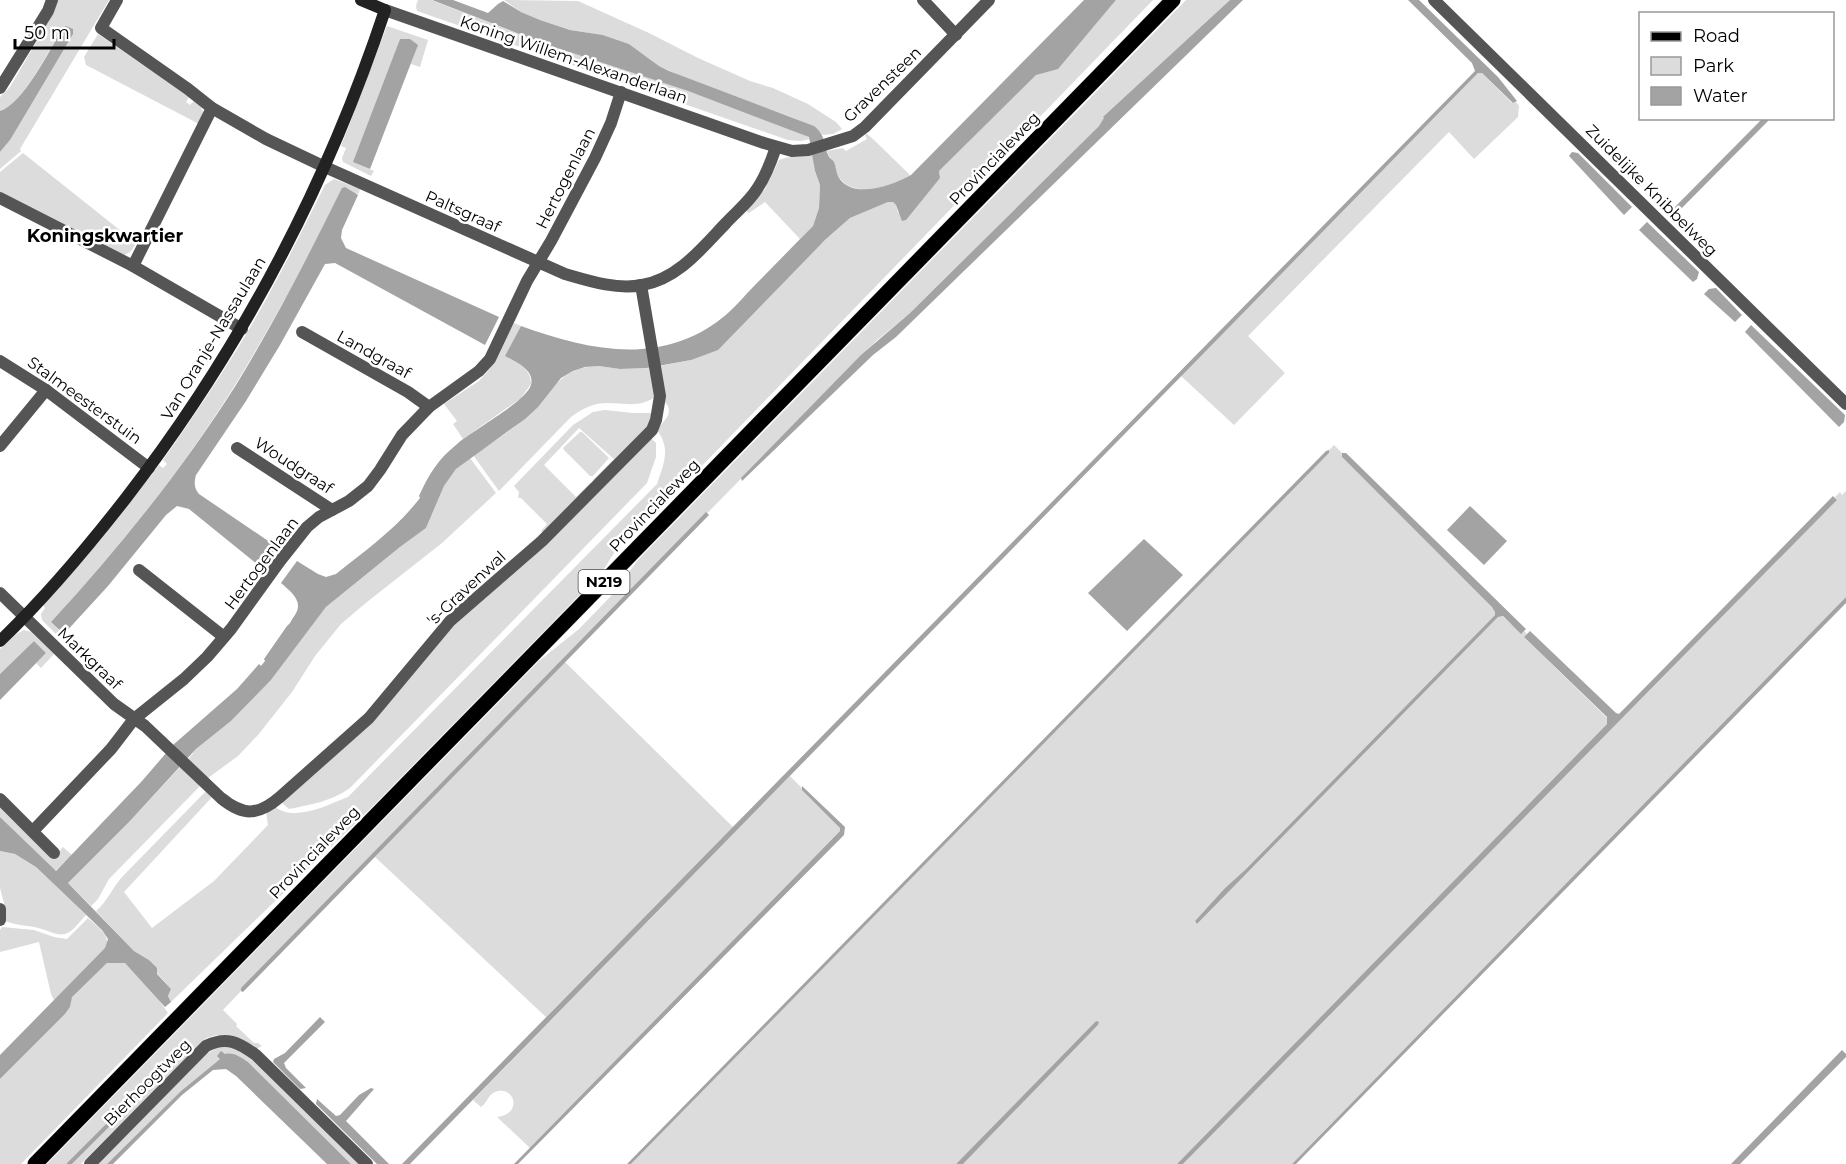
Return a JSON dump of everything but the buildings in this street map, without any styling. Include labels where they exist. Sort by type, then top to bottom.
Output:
[{"type":"main road","name":"Provincialeweg","points":[[35,1164],[1173,0]]},
{"type":"street","points":[[0,88],[48,11],[52,0]]},
{"type":"street","name":"Paltsgraaf","points":[[117,0],[100,28],[212,108],[266,139],[325,167],[565,274],[592,282],[627,286],[641,285],[670,275],[691,259],[757,190],[776,147]]},
{"type":"street","name":"Koning Willem-Alexanderlaan","points":[[361,0],[776,147]]},
{"type":"street","points":[[922,0],[956,35]]},
{"type":"street","name":"Gravensteen","points":[[776,147],[792,151],[808,150],[853,136],[865,127],[989,0]]},
{"type":"street","name":"Zuidelijke Knibbelweg","points":[[1434,0],[1846,405]]},
{"type":"street","name":"Van Oranje-Nassaulaan","points":[[0,641],[24,618],[80,555],[149,468],[189,412],[242,329],[294,234],[325,167],[356,93],[385,10]]},
{"type":"street","name":"Hertogenlaan","points":[[33,831],[111,749],[134,719],[184,679],[207,657],[307,527],[319,517],[349,501],[368,486],[402,435],[429,407],[479,371],[490,359],[538,261],[595,158],[611,123],[621,92]]},
{"type":"street","points":[[133,266],[212,108]]},
{"type":"street","points":[[0,198],[133,266],[242,329]]},
{"type":"street","name":"'s-Gravenwal","points":[[134,719],[167,746],[233,808],[244,812],[255,812],[274,802],[369,718],[450,621],[542,541],[652,430],[660,396],[641,285]]},
{"type":"street","name":"Landgraaf","points":[[302,332],[408,392],[429,407]]},
{"type":"street","name":"Stalmeesterstuin","points":[[0,361],[46,390],[149,468]]},
{"type":"street","points":[[0,446],[46,390]]},
{"type":"street","name":"Woudgraaf","points":[[237,448],[332,510]]},
{"type":"street","points":[[139,570],[224,637]]},
{"type":"street","name":"Markgraaf","points":[[0,593],[114,704],[134,719]]},
{"type":"street","points":[[0,799],[54,853]]},
{"type":"street","points":[[0,909],[0,920]]},
{"type":"street","name":"Bierhoogtweg","points":[[90,1164],[206,1046],[228,1040],[242,1044],[256,1055],[367,1164]]},
{"type":"green space","points":[[57,0],[109,0],[20,149],[21,151],[0,169],[0,152],[10,140],[63,27],[18,98],[0,111],[0,97],[10,87],[53,14]]},
{"type":"green space","points":[[418,0],[431,0],[545,44],[688,91],[806,135],[810,139],[788,140],[417,11]]},
{"type":"green space","points":[[504,0],[578,1],[698,58],[808,104],[836,122],[842,129],[833,134],[823,135],[813,126],[691,81],[659,66],[629,44],[603,35],[570,30],[540,20],[521,12]]},
{"type":"green space","points":[[1116,0],[1153,0],[694,474],[641,521],[619,545],[602,572],[370,809],[171,1002],[168,996],[171,989],[149,960],[134,951],[96,911],[124,875],[207,790],[213,796],[124,892],[152,928],[214,881],[268,825],[266,812],[274,806],[282,811],[301,813],[348,797],[657,484],[664,463],[665,450],[657,430],[668,416],[669,410],[664,401],[660,366],[691,360],[850,218],[888,202],[896,205],[898,213],[940,178],[939,171],[1036,74],[1058,68]]},
{"type":"green space","points":[[1186,0],[1230,0],[1111,111],[1099,126],[910,313],[876,341],[242,988],[223,1010],[254,1043],[262,1046],[256,1049],[245,1040],[226,1035],[206,1038],[81,1164],[47,1164],[539,661],[579,629],[611,596],[638,560]]},
{"type":"green space","points":[[387,26],[428,40],[420,67],[411,64],[417,45],[410,39],[400,39],[354,162],[374,171],[371,176],[343,162],[342,158],[346,148],[341,146]]},
{"type":"green space","points":[[98,34],[189,97],[186,102],[190,105],[194,101],[200,105],[203,112],[199,124],[86,65],[84,57]]},
{"type":"green space","points":[[1478,73],[1482,73],[1512,103],[1516,102],[1519,106],[1518,117],[1474,159],[1449,132],[1248,336],[1285,373],[1234,425],[1181,376]]},
{"type":"green space","points":[[867,134],[910,175],[884,187],[873,189],[854,188],[846,184],[838,175],[827,151],[843,148],[846,151],[867,139],[865,135]]},
{"type":"green space","points":[[23,153],[136,243],[131,251],[123,255],[0,192],[0,172]]},
{"type":"green space","points":[[813,154],[820,185],[819,208],[813,226],[800,239],[765,202],[749,213],[746,211],[765,189],[779,160]]},
{"type":"green space","points":[[334,179],[360,189],[358,195],[357,193],[312,254],[215,417],[125,537],[51,622],[66,636],[62,640],[42,620],[41,614],[45,608],[43,605],[101,539],[159,465],[163,468],[167,464],[163,460],[239,346],[325,185]]},
{"type":"green space","points":[[514,323],[521,326],[506,356],[526,370],[531,384],[521,398],[463,439],[453,424],[457,421],[444,404],[479,381],[488,371]]},
{"type":"green space","points":[[585,367],[620,369],[650,368],[655,397],[638,404],[597,404],[579,411],[499,491],[473,455],[520,422],[565,376]]},
{"type":"green space","points":[[605,410],[653,413],[649,428],[596,482],[593,480],[614,459],[579,428],[544,465],[576,497],[590,483],[593,485],[543,533],[541,531],[547,524],[521,498],[518,498],[519,492],[514,486],[573,425],[593,412]]},
{"type":"green space","points":[[580,432],[609,458],[593,476],[590,476],[563,448]]},
{"type":"green space","points":[[650,437],[656,443],[656,457],[647,483],[350,788],[328,799],[289,809],[280,801],[465,613],[528,561]]},
{"type":"green space","points":[[1334,445],[1342,453],[1342,457],[1496,612],[1225,888],[1195,921],[1197,924],[1498,617],[1502,616],[1521,633],[1524,631],[1527,634],[1524,637],[1607,718],[1607,724],[1177,1164],[963,1164],[1098,1025],[1096,1021],[956,1164],[631,1164],[1329,453]]},
{"type":"green space","points":[[470,458],[496,493],[442,543],[341,624],[258,735],[238,756],[208,778],[188,760],[196,749],[231,721],[271,680],[326,607],[426,528],[444,486],[456,469]]},
{"type":"green space","points":[[1846,491],[1846,597],[1292,1164],[1183,1164],[1837,500],[1835,497],[1840,492],[1842,495]]},
{"type":"green space","points":[[24,630],[31,632],[54,654],[41,668],[36,663],[46,653],[34,641],[0,674],[0,649]]},
{"type":"green space","points":[[565,662],[733,827],[546,1017],[375,857]]},
{"type":"green space","points":[[181,766],[200,786],[109,879],[98,899],[91,906],[68,883]]},
{"type":"green space","points":[[790,776],[841,828],[840,831],[530,1148],[497,1117],[511,1111],[513,1106],[513,1100],[507,1092],[493,1093],[481,1107],[473,1100]]},
{"type":"green space","points":[[0,808],[52,859],[63,847],[72,855],[55,871],[0,817]]},
{"type":"green space","points":[[0,851],[15,854],[36,867],[86,915],[71,931],[65,934],[56,934],[5,921],[6,911],[0,888]]},
{"type":"green space","points":[[88,918],[105,935],[106,948],[54,1000],[39,942],[0,952],[2,927],[34,930],[67,939]]},
{"type":"green space","points":[[107,963],[125,963],[154,993],[168,1013],[21,1164],[0,1164],[0,1079],[65,1014],[70,1007],[71,997]]},
{"type":"green space","points":[[233,1047],[251,1057],[360,1164],[351,1164],[248,1062],[220,1059],[181,1091],[107,1164],[98,1164],[206,1054],[217,1048]]},
{"type":"water","points":[[432,0],[453,0],[488,13],[503,1],[540,20],[570,30],[603,35],[629,44],[669,71],[814,126],[822,136],[828,155],[834,162],[838,176],[844,184],[852,188],[873,189],[911,175],[1084,0],[1116,0],[1058,69],[1036,75],[939,171],[940,178],[906,220],[902,221],[893,202],[850,218],[825,240],[718,350],[691,360],[647,368],[620,369],[599,366],[573,371],[561,378],[538,407],[525,419],[456,469],[444,486],[426,528],[326,607],[271,680],[231,721],[196,749],[130,821],[68,883],[134,951],[157,968],[157,974],[171,989],[168,996],[171,1002],[165,1007],[125,963],[107,963],[72,997],[70,1007],[65,1014],[0,1079],[0,1055],[105,948],[108,939],[102,930],[36,867],[15,854],[0,851],[0,817],[56,871],[173,745],[237,689],[259,664],[261,666],[265,661],[264,659],[297,610],[295,597],[281,583],[297,561],[326,577],[336,574],[381,538],[411,509],[420,498],[422,489],[434,468],[450,450],[509,408],[527,392],[531,385],[530,375],[524,367],[505,356],[521,326],[546,335],[598,347],[649,348],[674,343],[698,333],[722,318],[813,226],[819,208],[820,185],[809,137],[688,91],[545,44]]},
{"type":"water","points":[[1230,0],[1243,0],[896,337],[873,355],[742,481],[741,478],[861,355],[910,313],[1099,126],[1103,117]]},
{"type":"water","points":[[1408,0],[1419,0],[1498,77],[1517,101],[1513,103],[1482,73],[1478,73],[410,1164],[402,1164],[1475,71],[1472,63]]},
{"type":"water","points":[[63,27],[73,29],[73,34],[10,140],[0,152],[0,111],[18,98],[27,87]]},
{"type":"water","points":[[400,39],[410,39],[418,45],[370,169],[353,162]]},
{"type":"water","points":[[1761,120],[1769,120],[1671,219],[1667,215]]},
{"type":"water","points":[[1572,152],[1578,153],[1632,207],[1624,215],[1569,156]]},
{"type":"water","points":[[345,187],[358,195],[342,230],[341,238],[346,248],[499,317],[485,345],[335,263],[325,264],[246,401],[195,478],[195,487],[199,494],[277,547],[262,568],[189,509],[177,506],[166,515],[108,586],[64,634],[51,622],[149,508],[215,417],[264,337],[342,188]]},
{"type":"water","points":[[1647,222],[1699,272],[1697,279],[1693,282],[1639,230]]},
{"type":"water","points":[[1716,288],[1742,315],[1735,322],[1704,294],[1709,289]]},
{"type":"water","points":[[1751,325],[1845,415],[1844,422],[1839,427],[1745,332]]},
{"type":"water","points":[[1329,450],[1329,453],[631,1164],[627,1164],[1326,451]]},
{"type":"water","points":[[1342,453],[1346,453],[1526,629],[1521,634],[1503,616],[1498,617],[1197,924],[1195,921],[1225,888],[1495,615],[1492,607],[1342,457]]},
{"type":"water","points":[[1833,496],[1837,500],[1183,1164],[1177,1164],[1607,724],[1607,717],[1524,637],[1530,631],[1619,714]]},
{"type":"water","points":[[1470,506],[1507,541],[1484,565],[1447,530]]},
{"type":"water","points":[[706,512],[709,515],[243,992],[241,991],[241,988]]},
{"type":"water","points":[[1144,539],[1183,575],[1127,631],[1088,593]]},
{"type":"water","points":[[1846,597],[1846,603],[1296,1164],[1292,1164]]},
{"type":"water","points":[[34,641],[46,653],[0,700],[0,674]]},
{"type":"water","points":[[802,786],[845,827],[844,835],[518,1164],[514,1164],[840,831],[840,828],[802,790]]},
{"type":"water","points":[[320,1017],[325,1022],[284,1063],[286,1068],[306,1088],[300,1089],[273,1062]]},
{"type":"water","points":[[1096,1021],[1099,1022],[1098,1025],[963,1164],[956,1164]]},
{"type":"water","points":[[1842,1050],[1846,1057],[1740,1164],[1731,1164]]},
{"type":"water","points":[[221,1051],[225,1054],[237,1055],[248,1062],[351,1164],[327,1164],[226,1069],[213,1070],[182,1095],[113,1164],[107,1164],[181,1091],[220,1059],[217,1056]]},
{"type":"water","points":[[371,1088],[374,1089],[346,1121],[389,1164],[377,1164],[316,1104],[317,1099],[336,1116],[340,1115],[359,1095]]},
{"type":"waterway","points":[[69,1164],[188,1045]]},
{"type":"district","name":"Koningskwartier","points":[[105,236]]}]
